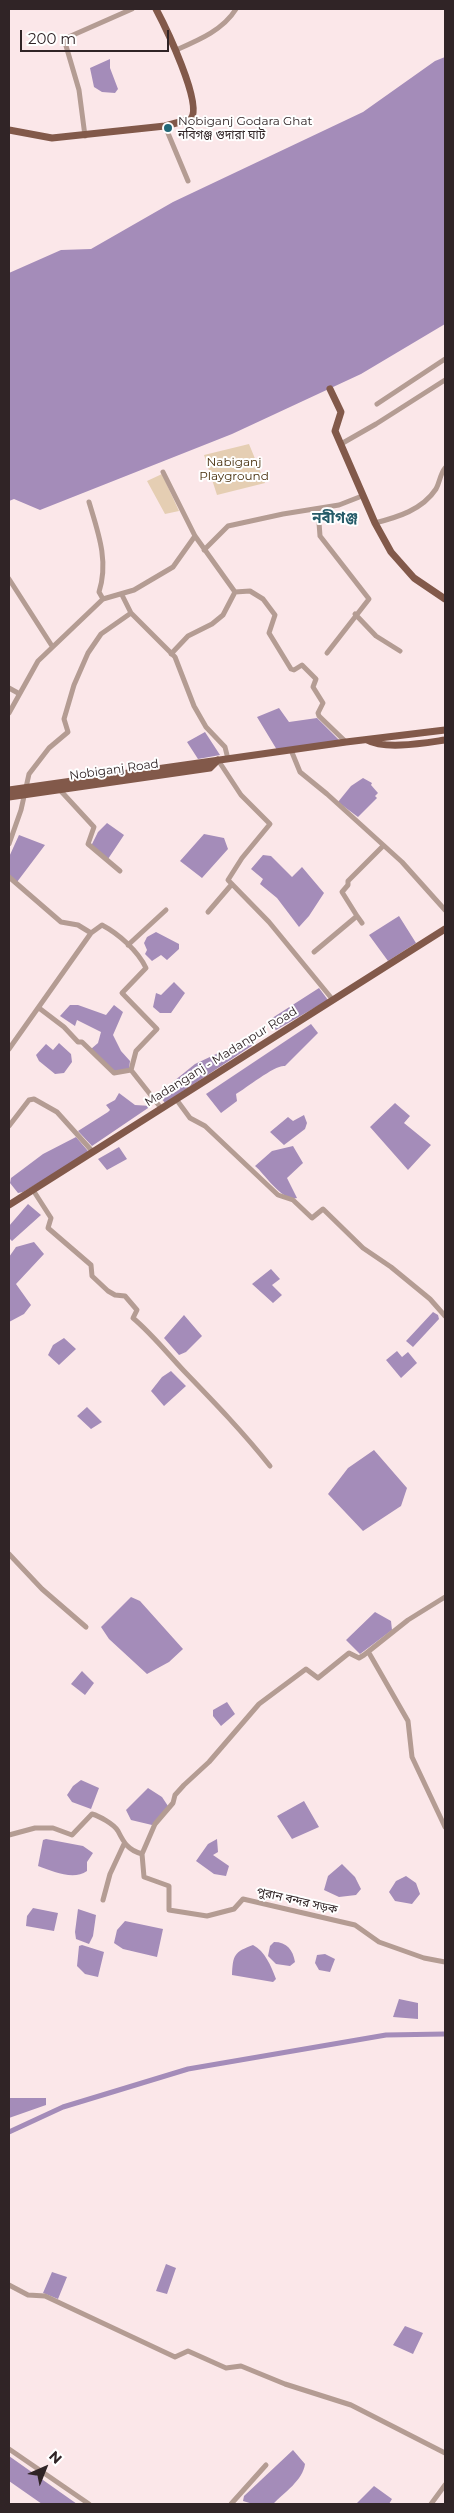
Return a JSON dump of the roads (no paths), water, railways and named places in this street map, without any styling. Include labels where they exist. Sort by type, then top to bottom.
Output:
[{"type":"main road","points":[[9,130],[52,138],[86,136],[166,126],[186,122],[194,116],[195,111],[176,50],[156,9]]},
{"type":"main road","points":[[330,389],[341,412],[335,429],[375,523],[392,552],[414,578],[445,599]]},
{"type":"main road","name":"Nobiganj Road","points":[[9,797],[25,791],[228,758],[445,730]]},
{"type":"main road","name":"Nobiganj Road","points":[[367,739],[373,743],[384,744],[445,740]]},
{"type":"main road","name":"Nobiganj Road","points":[[9,790],[59,789],[210,768],[218,760]]},
{"type":"main road","name":"Madanganj - Madanpur Road","points":[[9,1205],[331,998],[445,929]]},
{"type":"street","points":[[86,136],[79,90],[64,39],[132,9]]},
{"type":"street","points":[[176,50],[203,38],[224,24],[236,9]]},
{"type":"street","points":[[166,126],[188,181]]},
{"type":"street","points":[[377,404],[445,359]]},
{"type":"street","points":[[341,444],[445,380]]},
{"type":"street","points":[[375,523],[402,515],[422,503],[437,487],[445,468]]},
{"type":"street","points":[[163,472],[194,536],[235,592]]},
{"type":"street","points":[[204,550],[228,526],[318,509],[362,496]]},
{"type":"street","points":[[89,502],[102,548],[104,575],[99,592],[103,599]]},
{"type":"street","points":[[318,509],[320,536],[369,599],[327,653]]},
{"type":"street","points":[[9,713],[18,693],[38,661],[52,646],[103,599],[122,595],[173,567],[194,536]]},
{"type":"street","points":[[9,579],[52,646]]},
{"type":"street","points":[[171,654],[188,636],[223,616],[235,592]]},
{"type":"street","points":[[235,592],[252,592],[263,599],[274,613],[275,618],[268,633],[271,639],[291,669],[294,670],[302,665],[316,679],[313,687],[323,703],[318,716],[346,742]]},
{"type":"street","points":[[122,595],[131,613],[171,654],[194,706],[206,727],[225,747],[228,758]]},
{"type":"street","points":[[9,844],[29,774],[37,762],[68,732],[64,719],[74,685],[88,653],[101,634],[131,613]]},
{"type":"street","points":[[356,614],[376,636],[400,651]]},
{"type":"street","points":[[9,688],[18,693]]},
{"type":"street","points":[[291,750],[300,772],[402,862],[445,910]]},
{"type":"street","points":[[218,760],[241,795],[270,824],[228,877],[232,884],[269,922],[331,998]]},
{"type":"street","points":[[59,789],[94,827],[88,844],[120,870]]},
{"type":"street","points":[[362,923],[342,892],[348,885],[348,881],[383,846]]},
{"type":"street","points":[[9,877],[61,922],[78,926],[91,933]]},
{"type":"street","points":[[208,912],[232,884]]},
{"type":"street","points":[[128,945],[166,910]]},
{"type":"street","points":[[314,952],[357,916]]},
{"type":"street","points":[[9,1049],[91,933],[102,925],[128,945],[138,955],[146,968],[122,993],[157,1029],[136,1051],[131,1070]]},
{"type":"street","points":[[39,1008],[78,1042],[82,1042],[114,1073],[131,1070]]},
{"type":"street","points":[[131,1070],[161,1108]]},
{"type":"street","points":[[9,1126],[29,1100],[34,1098],[57,1112],[93,1152]]},
{"type":"street","points":[[176,1098],[190,1118],[205,1126],[232,1150],[252,1173],[278,1195],[293,1200],[312,1218],[323,1210],[363,1248],[391,1267],[430,1299],[445,1316]]},
{"type":"street","points":[[33,1190],[51,1218],[48,1228],[91,1265],[92,1276],[108,1291],[115,1295],[125,1296],[136,1310],[133,1318],[152,1333],[172,1358],[245,1434],[270,1466]]},
{"type":"street","points":[[9,1554],[42,1589],[86,1627]]},
{"type":"street","points":[[9,1835],[36,1828],[53,1828],[72,1834],[92,1814],[118,1829],[124,1844],[131,1850],[142,1854],[155,1824],[173,1803],[175,1795],[209,1762],[259,1704],[306,1669],[318,1678],[349,1653],[360,1658],[369,1653],[408,1620],[445,1597]]},
{"type":"street","points":[[369,1653],[408,1721],[412,1757],[445,1827]]},
{"type":"street","points":[[103,1900],[110,1874],[124,1844]]},
{"type":"street","name":"পুরান বন্দর সড়ক","points":[[142,1854],[144,1877],[170,1886],[170,1911],[208,1916],[234,1909],[243,1899],[355,1925],[379,1942],[424,1958],[445,1962]]},
{"type":"street","points":[[9,2286],[28,2295],[45,2296],[175,2357],[188,2351],[226,2368],[241,2366],[285,2384],[351,2405],[445,2453]]},
{"type":"street","points":[[9,2449],[89,2504]]},
{"type":"street","points":[[231,2504],[266,2466]]},
{"type":"street","points":[[431,2504],[445,2485]]},
{"type":"waterway","points":[[9,2132],[63,2107],[188,2069],[386,2035],[445,2034]]},
{"type":"place","name":"Nobiganj Godara Ghat নবিগঞ্জ গুদারা ঘাট","points":[[168,128]]},
{"type":"district","name":"নবীগঞ্জ","points":[[335,519]]},
{"type":"park label","name":"Nabiganj Playground","points":[[234,469]]}]
